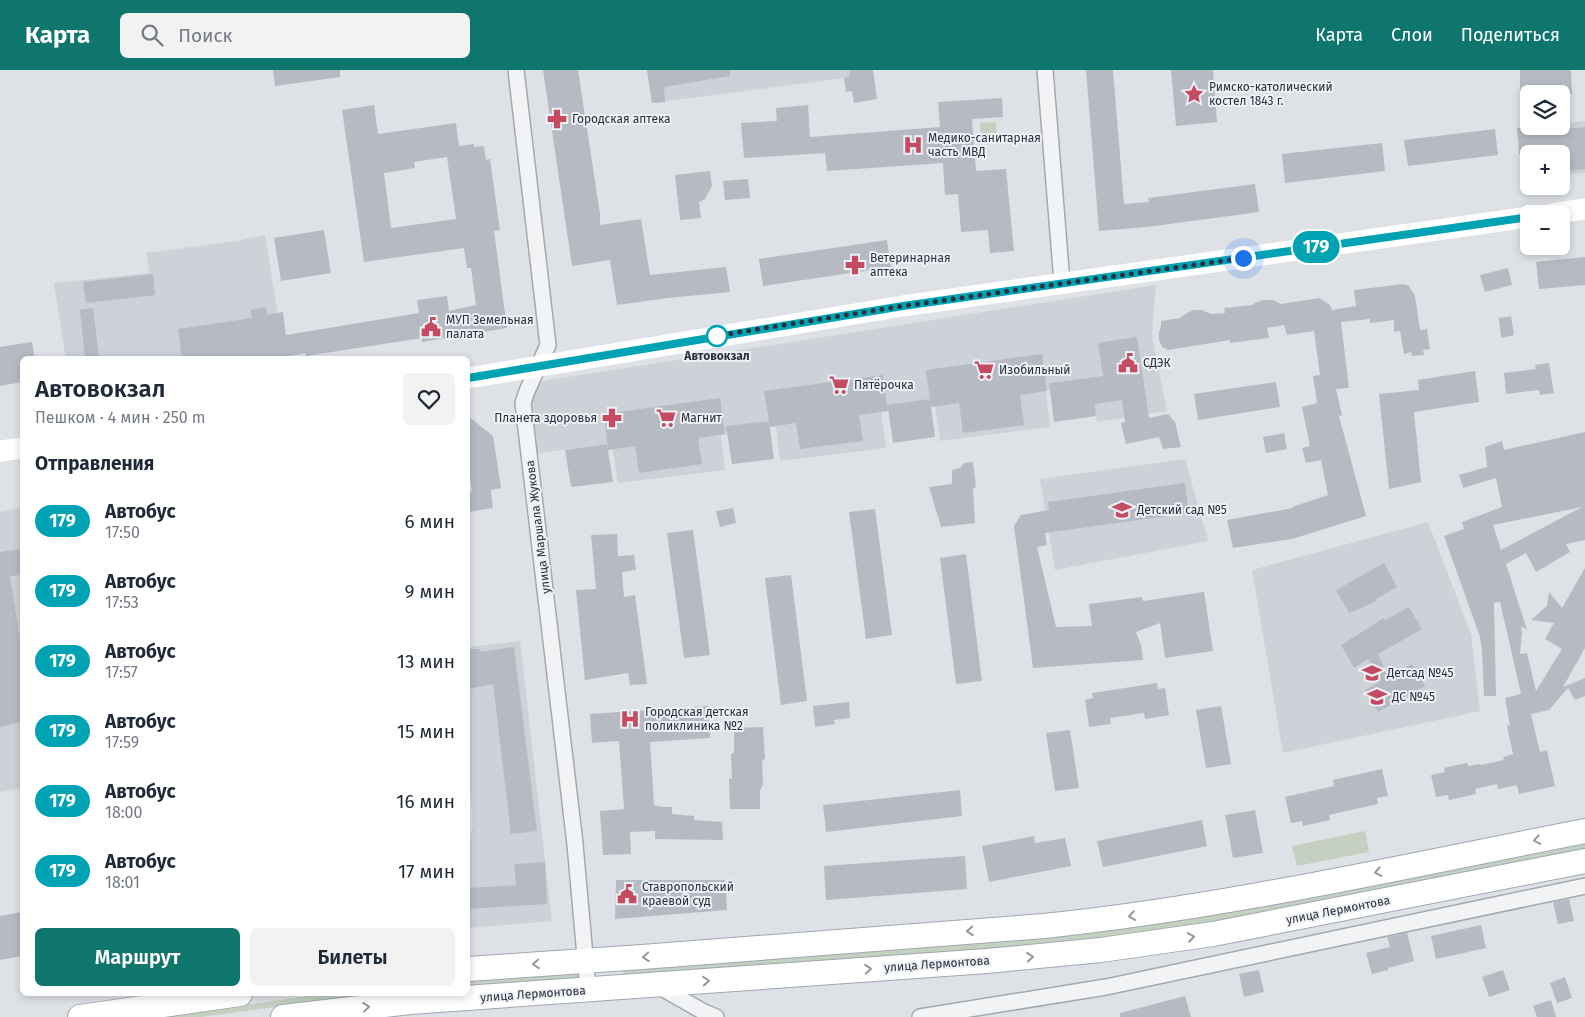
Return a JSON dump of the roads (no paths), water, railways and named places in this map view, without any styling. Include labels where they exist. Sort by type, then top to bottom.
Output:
[{"type":"main road","points":[[1570,211],[1585,209]]},
{"type":"main road","points":[[470,378],[903,306],[1520,218]]},
{"type":"main road","points":[[0,451],[20,448]]},
{"type":"main road","points":[[470,969],[1044,926],[1102,920],[1208,905],[1291,890],[1585,831]]},
{"type":"main road","name":"улица Лермонтова","points":[[283,1017],[410,1002],[987,961],[1092,951],[1152,943],[1293,919],[1585,861]]},
{"type":"main road","points":[[80,1017],[226,996]]},
{"type":"street","name":"улица Маршала Жукова","points":[[516,70],[548,345],[523,404],[574,836],[588,990]]},
{"type":"street","points":[[1045,70],[1062,283]]},
{"type":"street","points":[[920,1017],[1106,987],[1585,886]]},
{"type":"street","points":[[657,985],[716,1017]]},
{"type":"place","name":"Римско-католический костел 1843 г.","points":[[1194,94]]},
{"type":"place","name":"Городская аптека","points":[[557,119]]},
{"type":"place","name":"Медико-санитарная часть МВД","points":[[913,145]]},
{"type":"place","name":"Ветеринарная аптека","points":[[855,265]]},
{"type":"place","name":"МУП Земельная палата","points":[[431,327]]},
{"type":"place","name":"Автовокзал","points":[[717,336]]},
{"type":"place","name":"СДЭК","points":[[1128,363]]},
{"type":"place","name":"Изобильный","points":[[984,370]]},
{"type":"place","name":"Пятёрочка","points":[[839,385]]},
{"type":"place","name":"Планета здоровья","points":[[612,418]]},
{"type":"place","name":"Магнит","points":[[666,418]]},
{"type":"place","name":"Детский сад №5","points":[[1122,510]]},
{"type":"place","name":"Детсад №45","points":[[1372,673]]},
{"type":"place","name":"ДС №45","points":[[1377,697]]},
{"type":"place","name":"Городская детская поликлиника №2","points":[[630,719]]},
{"type":"place","name":"Ставропольский краевой суд","points":[[627,894]]}]
